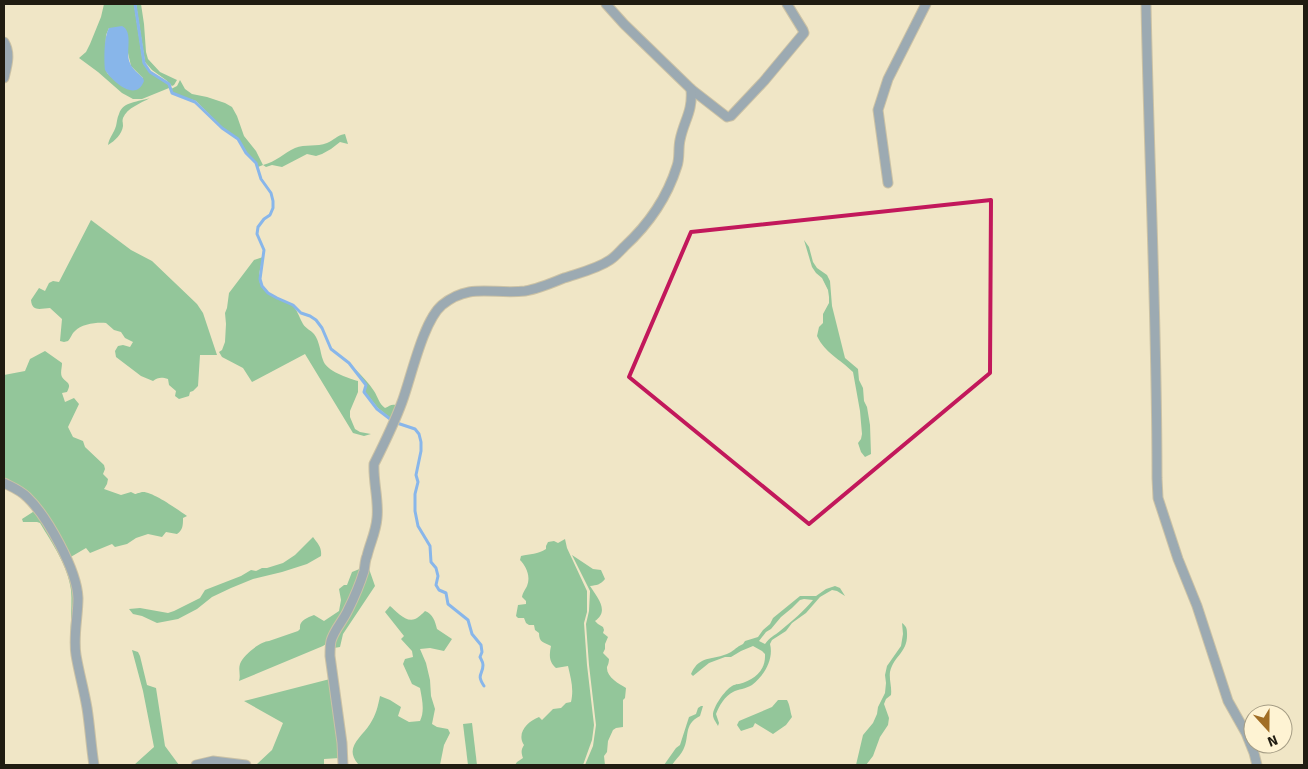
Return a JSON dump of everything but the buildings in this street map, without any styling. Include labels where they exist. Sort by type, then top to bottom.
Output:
[{"type":"street","points":[[606,4],[691,89],[727,117],[764,81],[804,33],[787,4]]},
{"type":"street","points":[[888,183],[878,110],[888,78],[926,4]]},
{"type":"street","points":[[1146,4],[1154,286],[1156,478],[1158,498],[1178,558],[1197,606],[1228,701],[1246,733],[1257,765]]},
{"type":"street","points":[[4,42],[7,47],[8,61],[4,78]]},
{"type":"street","points":[[343,765],[342,743],[330,656],[331,642],[349,610],[364,570],[366,556],[372,544],[377,518],[374,464],[402,402],[426,330],[440,307],[453,297],[465,292],[479,290],[527,291],[589,270],[615,256],[650,220],[671,184],[678,164],[680,142],[690,111],[692,101],[691,89]]},
{"type":"street","points":[[4,483],[15,488],[34,504],[70,564],[75,579],[78,598],[74,636],[87,709],[94,765]]},
{"type":"street","points":[[196,765],[213,761],[246,765]]},
{"type":"highlighted area","points":[[991,200],[990,373],[809,524],[629,377],[691,232]]},
{"type":"green space","points":[[104,4],[134,4],[143,63],[150,72],[169,84],[169,88],[142,99],[133,99],[122,93],[79,58],[86,52],[101,17]],"holes":[[[109,28],[128,53],[131,66],[143,78],[122,86],[107,73],[105,64],[106,35]]]},
{"type":"green space","points":[[136,4],[141,4],[148,59],[160,72],[177,80],[172,86],[145,62]]},
{"type":"green space","points":[[180,80],[185,89],[192,94],[207,97],[232,107],[244,136],[256,151],[263,165],[258,167],[257,163],[247,153],[238,139],[222,127],[196,101],[172,93],[171,89],[177,86]]},
{"type":"green space","points":[[150,98],[125,114],[120,134],[108,145],[121,110],[128,104]]},
{"type":"green space","points":[[345,134],[348,144],[340,142],[322,154],[316,156],[307,154],[282,167],[272,165],[266,167],[263,165],[272,162],[295,148],[323,144]]},
{"type":"green space","points":[[91,220],[131,250],[152,261],[197,304],[203,313],[217,355],[200,355],[198,386],[190,392],[189,396],[179,399],[175,396],[176,391],[169,385],[168,379],[160,378],[153,381],[141,376],[116,357],[115,351],[118,346],[130,347],[133,342],[106,323],[85,325],[74,332],[68,341],[64,342],[60,341],[62,319],[50,308],[38,309],[33,307],[31,300],[39,288],[45,291],[49,283],[53,281],[59,282]]},
{"type":"green space","points":[[804,240],[809,247],[813,262],[817,268],[827,275],[830,281],[832,306],[845,358],[858,369],[870,425],[871,454],[865,457],[858,443],[862,434],[853,372],[828,351],[817,336],[819,327],[823,323],[823,314],[829,303],[829,297],[822,278],[812,267]]},
{"type":"green space","points":[[263,257],[259,276],[260,284],[273,297],[294,307],[304,326],[316,337],[323,360],[328,368],[338,374],[358,381],[358,392],[350,411],[350,417],[355,429],[371,434],[364,436],[353,433],[305,354],[252,382],[243,368],[222,357],[219,352],[222,350],[225,342],[225,313],[229,293],[254,260]]},
{"type":"green space","points":[[45,351],[62,363],[61,375],[69,385],[67,392],[62,393],[65,402],[74,398],[79,404],[68,427],[73,437],[83,441],[85,447],[104,465],[103,474],[108,479],[104,489],[121,495],[131,492],[135,494],[142,492],[165,501],[187,516],[183,518],[182,527],[177,534],[166,532],[162,537],[148,534],[136,538],[127,544],[115,547],[112,544],[90,553],[86,548],[69,558],[45,515],[4,480],[4,375],[25,371],[30,359]]},
{"type":"green space","points":[[355,369],[370,385],[385,408],[393,405],[398,406],[393,420],[378,408],[365,392],[366,385]]},
{"type":"green space","points":[[36,510],[60,552],[74,590],[75,671],[71,640],[71,590],[67,572],[40,523],[23,522],[22,519]]},
{"type":"green space","points":[[313,537],[320,548],[321,556],[307,564],[253,579],[231,588],[212,597],[197,609],[178,619],[157,623],[133,614],[129,609],[140,608],[168,613],[174,611],[200,598],[205,590],[241,576],[251,570],[256,571],[283,563],[295,555]]},
{"type":"green space","points":[[565,539],[567,548],[587,591],[587,612],[584,623],[594,725],[592,740],[583,765],[515,765],[523,758],[522,748],[524,745],[521,736],[527,724],[539,717],[542,720],[553,709],[561,708],[566,703],[571,702],[572,688],[568,666],[556,668],[550,658],[551,646],[541,640],[534,625],[529,625],[524,618],[516,616],[518,605],[526,604],[522,597],[527,586],[528,575],[526,568],[520,560],[521,556],[543,551],[546,549],[548,542],[554,541],[558,543]]},
{"type":"green space","points":[[572,555],[593,569],[601,570],[605,579],[598,584],[590,586],[599,599],[602,608],[602,613],[595,621],[603,627],[603,633],[608,637],[603,653],[609,659],[607,671],[614,680],[626,688],[623,700],[623,727],[613,730],[608,741],[607,752],[604,756],[605,765],[585,765],[593,746],[596,725],[586,624],[590,591]]},
{"type":"green space","points":[[368,566],[375,586],[343,634],[340,647],[334,648],[335,641]]},
{"type":"green space","points":[[362,568],[363,570],[329,642],[239,681],[239,666],[242,660],[257,646],[298,631],[302,621],[309,617],[314,615],[324,621],[339,611],[341,600],[339,589],[347,585],[352,572]]},
{"type":"green space","points":[[835,586],[840,588],[845,596],[832,590],[820,597],[786,631],[772,640],[770,644],[771,655],[764,672],[752,685],[733,692],[725,699],[716,714],[718,726],[713,715],[720,699],[733,686],[750,680],[758,674],[765,660],[765,654],[753,646],[731,657],[725,657],[709,663],[693,676],[691,674],[694,668],[698,663],[706,659],[725,655],[745,641],[758,637],[773,618],[800,596],[816,596],[826,589]],"holes":[[[800,600],[813,600],[798,616],[765,644],[759,641]]]},
{"type":"green space","points":[[390,606],[401,616],[412,620],[425,611],[428,612],[433,618],[437,629],[452,639],[444,651],[430,648],[420,649],[426,663],[435,709],[432,724],[448,729],[450,733],[444,745],[440,765],[359,765],[353,753],[355,743],[374,717],[380,696],[401,707],[398,716],[409,722],[420,721],[422,717],[423,705],[420,688],[412,684],[403,664],[405,659],[413,657],[412,651],[401,639],[404,636],[385,612]]},
{"type":"green space","points":[[902,623],[906,628],[907,640],[890,672],[891,695],[884,704],[889,718],[888,725],[880,737],[873,756],[866,765],[856,765],[863,735],[873,723],[885,693],[887,666],[901,646]]},
{"type":"green space","points":[[132,650],[138,652],[140,656],[147,685],[156,688],[165,746],[179,765],[134,765],[154,747],[143,691]]},
{"type":"green space","points":[[330,679],[340,758],[324,759],[324,765],[257,764],[272,750],[283,723],[244,701]]},
{"type":"green space","points":[[778,700],[787,700],[789,704],[792,717],[786,725],[773,734],[755,723],[753,727],[741,731],[737,725],[739,721],[772,707]]},
{"type":"green space","points":[[701,706],[703,706],[700,716],[691,723],[682,752],[672,765],[664,765],[680,745],[689,717],[696,714]]},
{"type":"green space","points":[[472,723],[477,765],[468,765],[463,724]]},
{"type":"water","points":[[122,26],[128,33],[130,63],[144,81],[136,90],[124,88],[105,70],[104,60],[107,32],[109,28]]},
{"type":"waterway","points":[[135,4],[144,63],[150,72],[169,84],[172,93],[195,102],[222,128],[238,139],[246,153],[256,163],[261,179],[271,193],[273,208],[270,215],[258,227],[257,234],[264,250],[260,279],[262,286],[268,293],[293,305],[301,313],[316,320],[322,328],[331,349],[349,363],[366,385],[364,392],[377,409],[394,422],[415,429],[419,434],[421,451],[416,475],[418,482],[415,494],[415,511],[418,526],[430,546],[431,562],[436,568],[438,576],[436,585],[439,590],[446,593],[448,604],[468,620],[472,634],[481,645],[482,652],[480,657],[483,668],[480,677],[484,686]]}]
